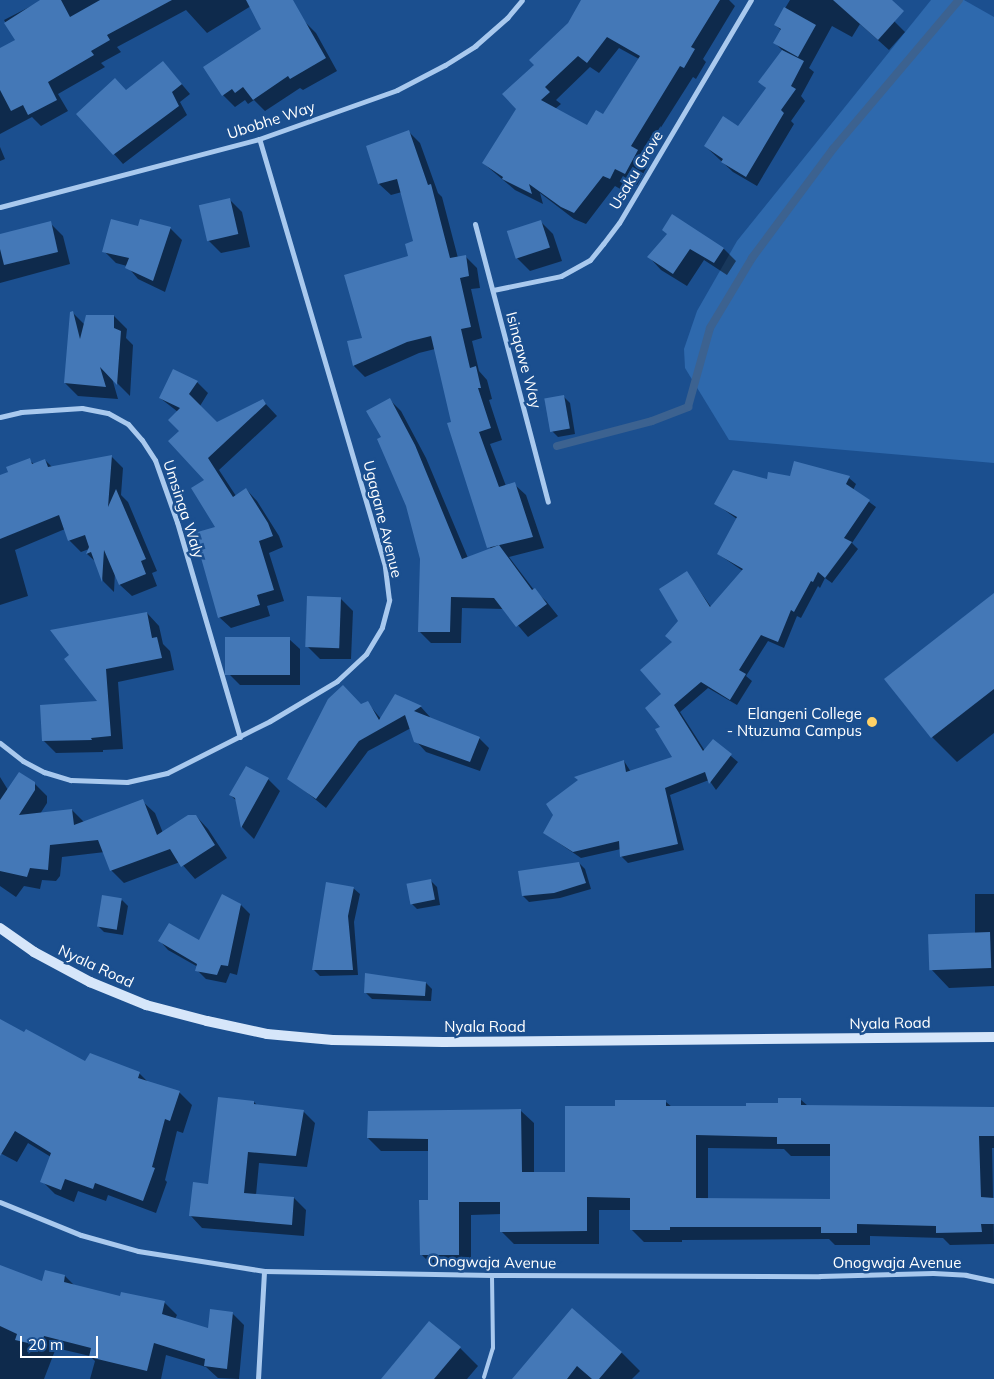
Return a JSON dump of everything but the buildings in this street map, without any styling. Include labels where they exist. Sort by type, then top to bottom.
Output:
[{"type":"street","name":"Ubobhe Way","points":[[0,207],[260,139],[397,90],[445,65],[475,46],[507,18],[522,0]]},
{"type":"street","name":"Usaku Grove","points":[[493,290],[561,276],[590,260],[619,223],[751,0]]},
{"type":"street","name":"Ugagane Avenue","points":[[0,744],[23,761],[44,772],[62,777],[91,782],[127,782],[167,773],[240,736],[337,681],[366,654],[382,627],[389,600],[385,566],[360,474],[260,139]]},
{"type":"street","name":"Isinqawe Way","points":[[475,224],[548,502]]},
{"type":"street","name":"Umsinga Waly","points":[[0,417],[21,412],[82,408],[108,413],[128,424],[142,440],[155,460],[177,522],[240,736]]},
{"type":"street","name":"Nyala Road","points":[[0,928],[34,952],[106,989],[146,1005],[206,1021],[267,1034],[332,1040],[443,1042],[994,1037]]},
{"type":"street","name":"Onogwaja Avenue","points":[[0,1202],[81,1234],[138,1251],[264,1271],[492,1275],[820,1276],[933,1273],[966,1275],[994,1281]]},
{"type":"street","points":[[258,1379],[264,1271]]},
{"type":"lane","points":[[484,1377],[492,1348],[492,1275]]},
{"type":"shaded area","points":[[931,0],[964,0],[994,17],[994,463],[729,440],[685,368],[684,349],[697,311],[737,241]]},
{"type":"waterway","points":[[557,446],[652,421],[688,407],[710,328],[752,258],[833,149],[959,0]]},
{"type":"place","name":"Elangeni College - Ntuzuma Campus","points":[[872,722]]}]
